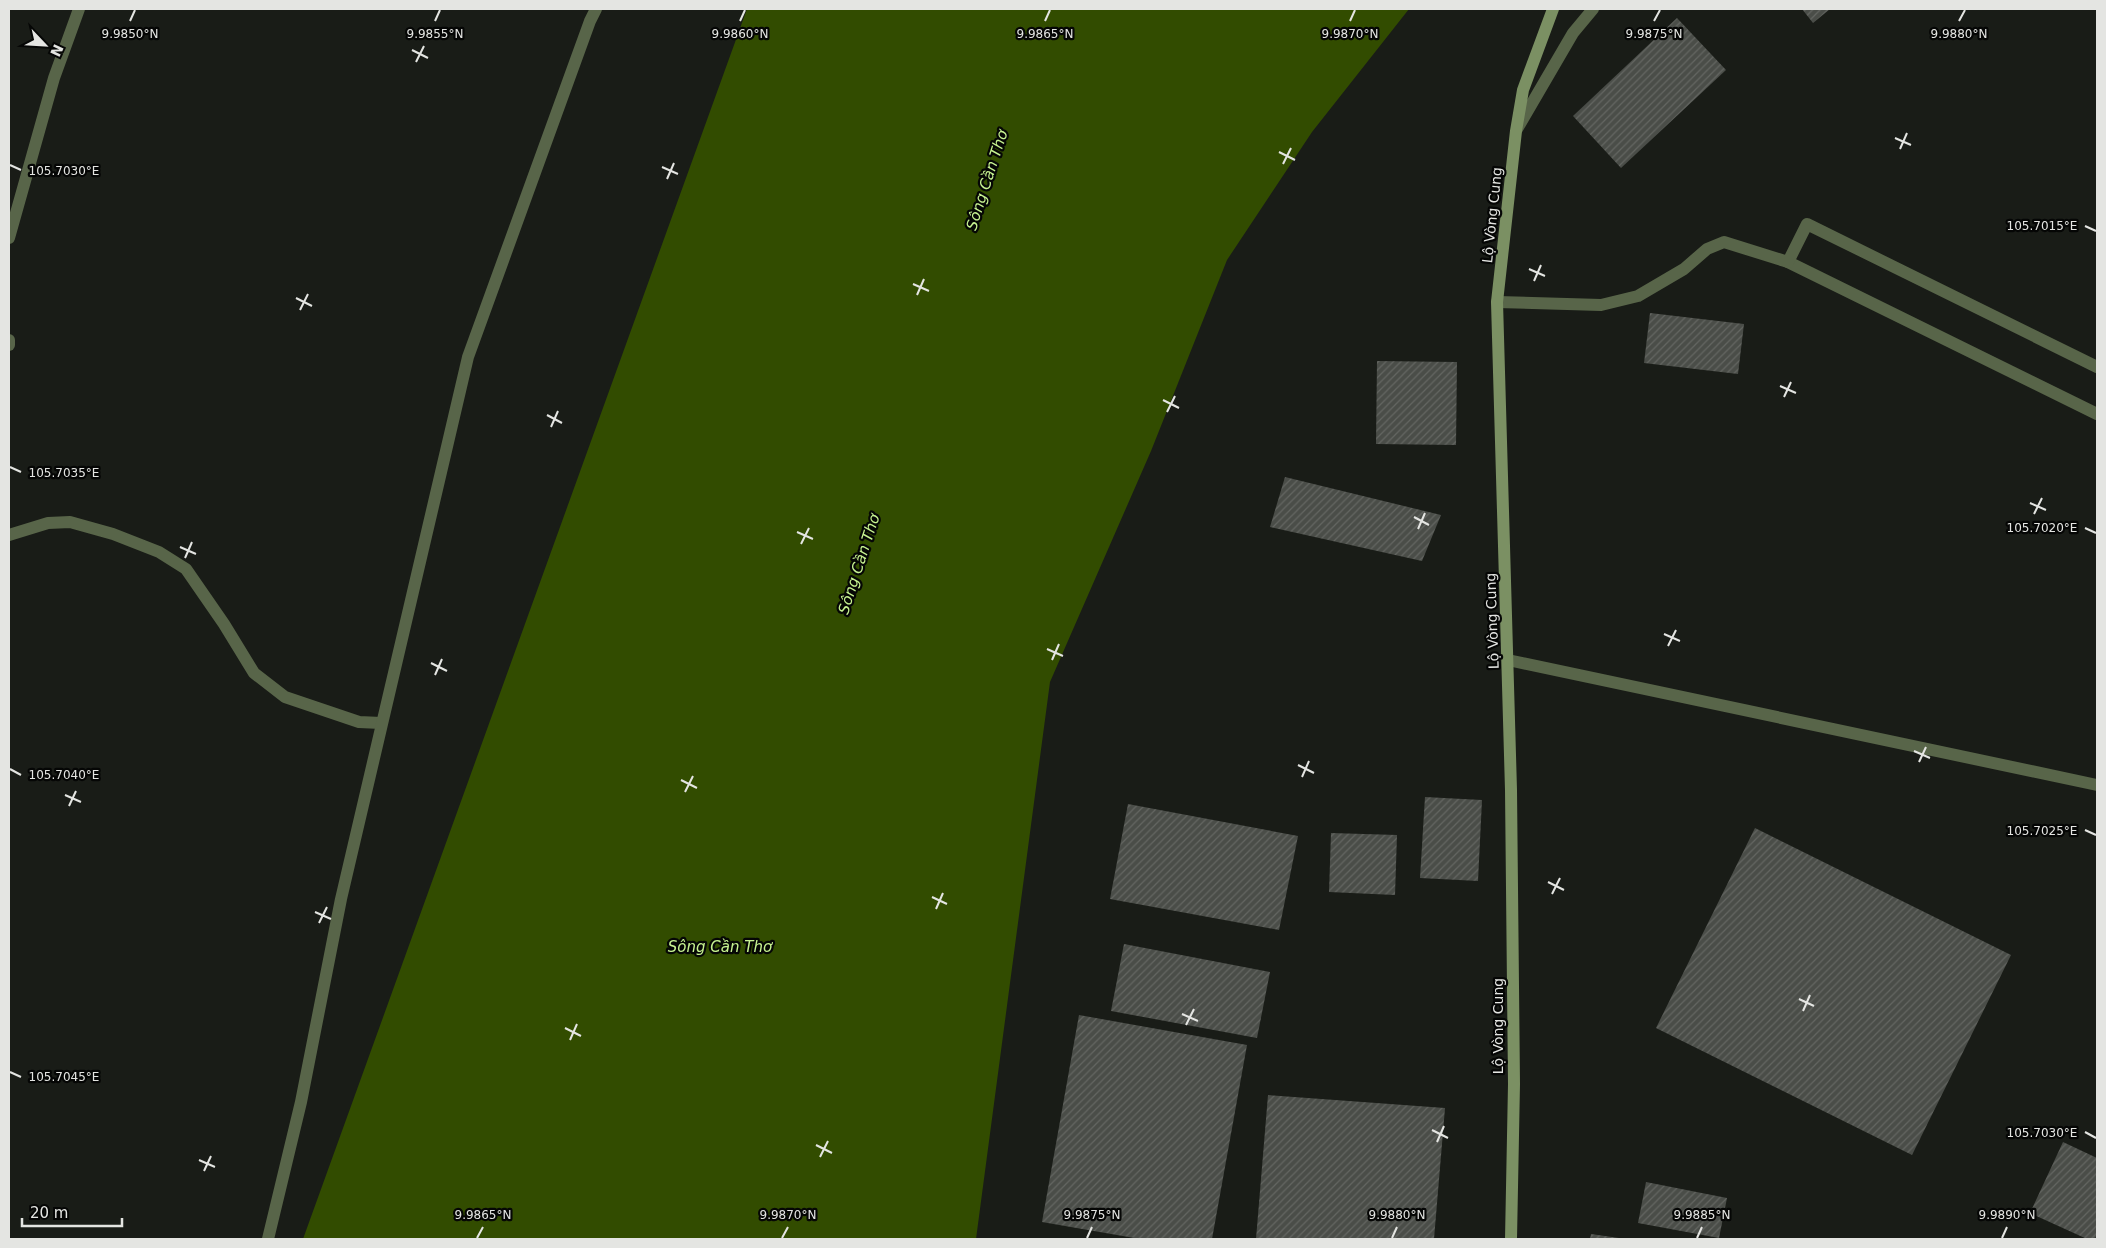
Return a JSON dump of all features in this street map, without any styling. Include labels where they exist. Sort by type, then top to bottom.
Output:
[{"type":"main road","name":"Lộ Vòng Cung","points":[[1510,1239],[1514,1084],[1512,790],[1497,302],[1516,131],[1524,90],[1553,9]]},
{"type":"street","points":[[9,238],[54,78],[79,9]]},
{"type":"street","points":[[268,1239],[301,1102],[341,899],[468,357],[596,9]]},
{"type":"street","points":[[1516,131],[1573,32],[1593,9]]},
{"type":"street","points":[[1788,262],[1808,224],[2097,367]]},
{"type":"street","points":[[1497,302],[1601,305],[1638,296],[1684,269],[1707,249],[1724,242],[1788,262],[2097,414]]},
{"type":"street","points":[[9,535],[48,524],[70,522],[113,534],[158,552],[186,569],[224,624],[254,673],[285,697],[359,722],[381,724]]},
{"type":"street","points":[[1508,660],[2097,785]]},
{"type":"water","name":"Sông Cần Thơ","points":[[747,9],[1409,9],[1312,132],[1227,260],[1151,451],[1050,682],[976,1239],[303,1239]]},
{"type":"building","points":[[1802,9],[1830,9],[1813,23]]},
{"type":"building","points":[[1677,18],[1726,70],[1621,168],[1573,116]]},
{"type":"building","points":[[1650,313],[1744,324],[1738,374],[1644,363]]},
{"type":"building","points":[[1377,361],[1457,362],[1456,445],[1376,444]]},
{"type":"building","points":[[1285,477],[1441,515],[1422,561],[1270,527]]},
{"type":"building","points":[[1425,797],[1482,800],[1478,881],[1420,878]]},
{"type":"building","points":[[1128,804],[1298,836],[1279,930],[1110,899]]},
{"type":"building","points":[[1755,828],[2011,955],[1912,1155],[1656,1028]]},
{"type":"building","points":[[1331,833],[1397,835],[1395,895],[1329,892]]},
{"type":"building","points":[[1124,944],[1270,972],[1257,1038],[1111,1011]]},
{"type":"building","points":[[1079,1015],[1247,1045],[1212,1239],[1140,1239],[1042,1222]]},
{"type":"building","points":[[1268,1095],[1445,1108],[1434,1239],[1256,1239]]},
{"type":"building","points":[[2063,1142],[2097,1158],[2097,1234],[2095,1239],[2087,1239],[2030,1213]]},
{"type":"building","points":[[1646,1182],[1727,1198],[1719,1238],[1638,1223]]},
{"type":"building","points":[[1591,1234],[1619,1238],[1619,1239],[1590,1239]]}]
